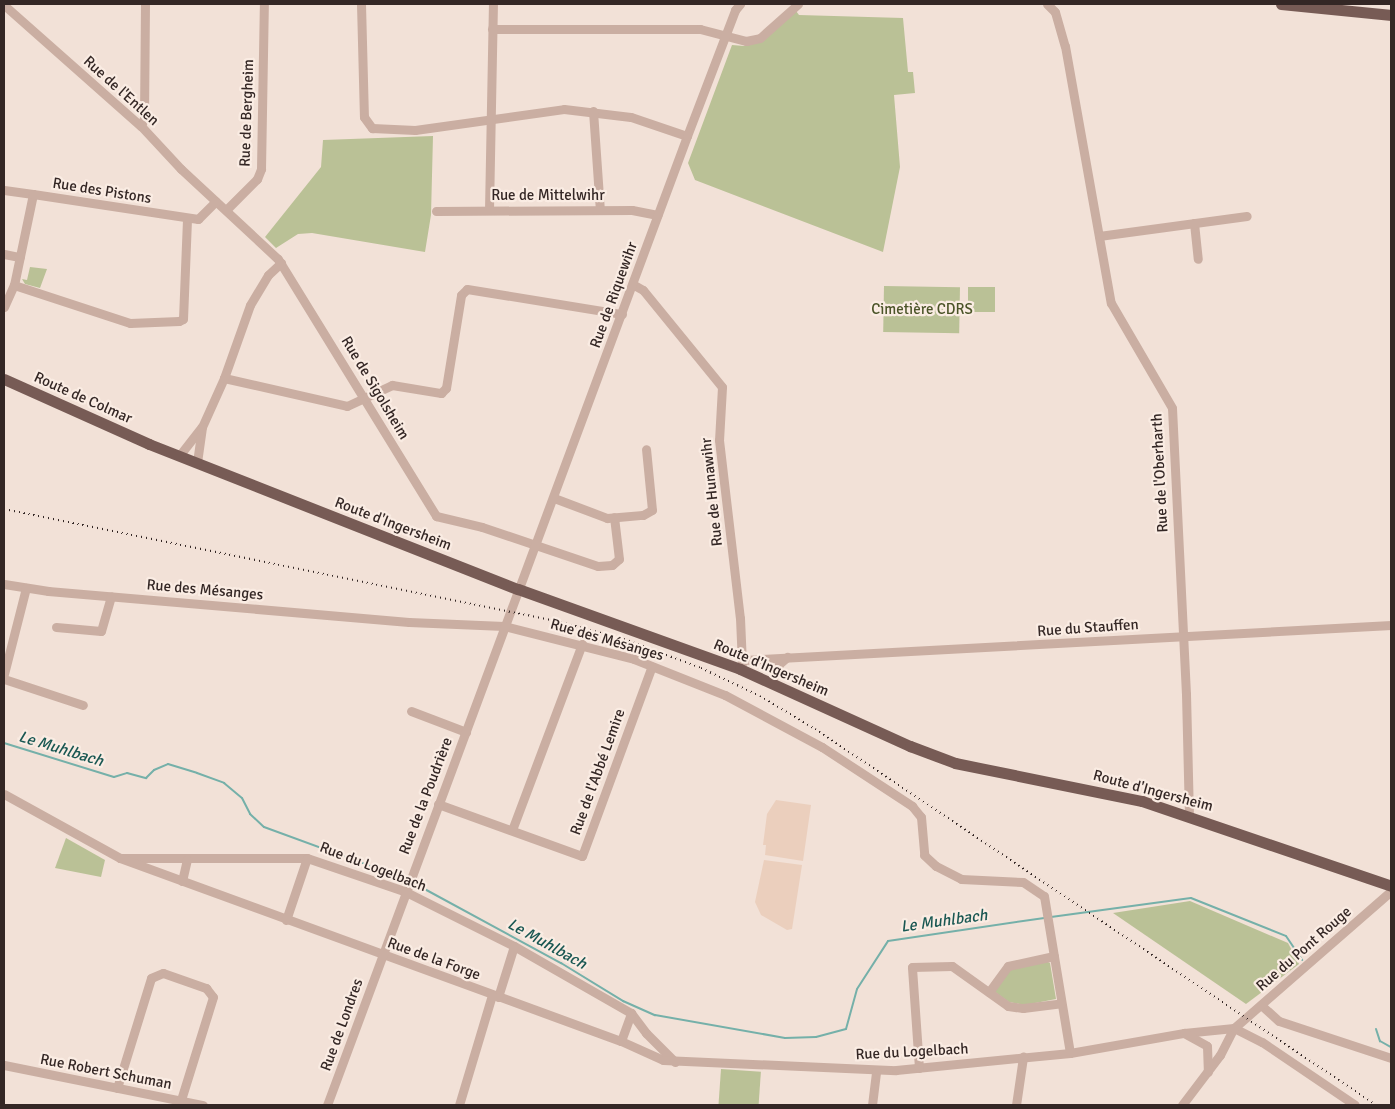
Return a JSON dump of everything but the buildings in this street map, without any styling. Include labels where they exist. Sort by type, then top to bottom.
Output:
[{"type":"main road","points":[[1281,4],[1391,15]]},
{"type":"main road","name":"Route de Colmar","points":[[4,379],[149,444]]},
{"type":"main road","name":"Route d'Ingersheim","points":[[149,444],[518,589],[742,665],[771,683],[910,746],[956,763],[1112,793],[1189,815],[1391,886]]},
{"type":"street","points":[[141,126],[144,118],[145,4]]},
{"type":"street","name":"Rue de Bergheim","points":[[226,210],[257,179],[261,169],[264,4]]},
{"type":"street","points":[[361,4],[364,117],[368,123],[380,131],[449,126],[492,117],[564,109],[631,117],[687,136]]},
{"type":"street","points":[[490,210],[493,4]]},
{"type":"street","points":[[492,29],[700,29],[746,41],[760,38],[798,4]]},
{"type":"street","name":"Rue de l'Oberharth","points":[[1047,4],[1055,12],[1064,46],[1111,303],[1172,408],[1183,635],[1189,815]]},
{"type":"street","name":"Rue de l'Entlen","points":[[4,5],[141,126],[216,201]]},
{"type":"street","name":"Rue de Riquewihr","points":[[518,589],[634,285],[736,6]]},
{"type":"street","points":[[593,111],[600,210]]},
{"type":"street","points":[[4,190],[33,194]]},
{"type":"street","name":"Rue des Pistons","points":[[4,307],[14,285],[33,194],[187,218]]},
{"type":"street","points":[[14,285],[130,323],[179,321],[183,319],[187,218],[198,219],[216,201]]},
{"type":"street","name":"Rue de Sigolsheim","points":[[216,201],[281,263],[436,516],[482,527],[579,562],[612,565],[618,559],[614,517]]},
{"type":"street","name":"Rue de Mittelwihr","points":[[436,211],[632,210],[658,215]]},
{"type":"street","points":[[1099,236],[1247,216]]},
{"type":"street","points":[[1194,223],[1198,259]]},
{"type":"street","points":[[4,254],[20,257]]},
{"type":"street","points":[[179,456],[202,427],[224,378],[250,305],[268,275],[281,263]]},
{"type":"street","name":"Rue de Hunawihr","points":[[634,285],[643,290],[722,386],[719,440],[742,665]]},
{"type":"street","points":[[224,378],[347,406],[365,400],[392,385],[436,393],[444,391],[461,295],[467,289],[622,314]]},
{"type":"street","points":[[197,463],[202,427]]},
{"type":"street","points":[[554,498],[607,518],[643,515],[652,510],[646,449]]},
{"type":"street","name":"Rue des Mésanges","points":[[4,584],[80,594],[409,622],[504,626],[582,644],[652,666],[768,717],[822,747],[912,806],[921,817],[924,855],[953,876],[1018,880],[1042,894],[1049,917],[1054,956]]},
{"type":"street","points":[[4,674],[26,588]]},
{"type":"street","name":"Rue de la Poudrière","points":[[382,954],[518,589]]},
{"type":"street","points":[[56,627],[101,631],[111,596]]},
{"type":"street","name":"Rue du Stauffen","points":[[742,665],[787,657],[1391,625]]},
{"type":"street","points":[[512,830],[582,644]]},
{"type":"street","points":[[771,683],[779,664],[787,657]]},
{"type":"street","name":"Rue de l'Abbé Lemire","points":[[438,804],[582,856],[652,666]]},
{"type":"street","points":[[4,679],[83,704]]},
{"type":"street","name":"Rue de la Poudrière","points":[[411,711],[466,732]]},
{"type":"street","name":"Rue du Logelbach","points":[[4,794],[120,858],[187,860],[307,858],[404,891],[514,946],[631,1013],[646,1033],[675,1062],[876,1070],[919,1068],[1023,1058],[1184,1033],[1234,1028]]},
{"type":"street","name":"Rue de la Forge","points":[[120,858],[621,1041],[663,1060],[675,1062]]},
{"type":"street","points":[[286,920],[307,858]]},
{"type":"street","points":[[182,881],[187,860]]},
{"type":"street","name":"Rue du Pont Rouge","points":[[1182,1105],[1208,1072],[1234,1028],[1391,891]]},
{"type":"street","points":[[460,1105],[471,1065],[514,946]]},
{"type":"street","name":"Rue de Londres","points":[[327,1105],[382,954]]},
{"type":"street","points":[[988,992],[1008,966],[1054,956],[1070,1052]]},
{"type":"street","points":[[919,1068],[912,967],[952,966],[1008,1006],[1023,1008],[1061,1003]]},
{"type":"street","points":[[117,1088],[152,978],[163,973],[206,988],[213,997],[181,1100]]},
{"type":"street","points":[[1261,1005],[1279,1021],[1391,1058]]},
{"type":"street","points":[[621,1041],[631,1013]]},
{"type":"street","points":[[1234,1028],[1255,1037],[1355,1105]]},
{"type":"street","points":[[1184,1033],[1206,1046],[1208,1072]]},
{"type":"street","points":[[1016,1105],[1023,1058]]},
{"type":"street","name":"Rue Robert Schuman","points":[[4,1065],[203,1105]]},
{"type":"street","points":[[872,1105],[876,1070]]},
{"type":"green space","points":[[796,11],[799,15],[903,18],[908,72],[913,72],[915,93],[894,95],[900,167],[883,252],[695,180],[688,163],[732,45],[744,46],[763,41]]},
{"type":"green space","points":[[433,136],[431,215],[425,252],[312,233],[298,234],[276,248],[265,237],[321,167],[323,140]]},
{"type":"green space","points":[[30,267],[47,269],[40,288],[25,284],[22,279],[27,280]]},
{"type":"green space","name":"Cimetière CDRS","points":[[884,286],[960,287],[959,333],[883,332]]},
{"type":"green space","name":"Cimetière CDRS","points":[[968,287],[995,287],[995,312],[968,312]]},
{"type":"green space","points":[[66,838],[105,860],[101,877],[55,868]]},
{"type":"green space","points":[[1190,901],[1288,943],[1299,964],[1246,1004],[1113,913]]},
{"type":"green space","points":[[1046,961],[1050,963],[1056,999],[1025,1005],[1009,1002],[995,992],[995,988],[1010,970]]},
{"type":"green space","points":[[721,1069],[761,1072],[759,1105],[718,1105]]},
{"type":"shaded area","points":[[776,800],[811,805],[803,861],[765,855],[766,845],[763,845],[767,814]]},
{"type":"shaded area","points":[[764,860],[802,865],[792,929],[787,930],[761,915],[755,902]]},
{"type":"waterway","name":"Le Muhlbach","points":[[4,743],[114,777],[127,773],[146,778],[154,770],[168,764],[197,773],[224,783],[242,798],[250,814],[264,827],[403,878]]},
{"type":"waterway","name":"Le Muhlbach","points":[[419,886],[561,963],[623,1001],[655,1015],[785,1038],[816,1037],[846,1029],[857,989],[888,941],[1044,918]]},
{"type":"waterway","name":"Le Muhlbach","points":[[1051,917],[1191,898],[1286,936],[1302,960]]},
{"type":"waterway","name":"Le Muhlbach","points":[[1376,1029],[1380,1041],[1391,1047]]},
{"type":"railway","points":[[4,509],[556,621],[624,639],[701,668],[760,696],[815,729],[1376,1105]]}]
